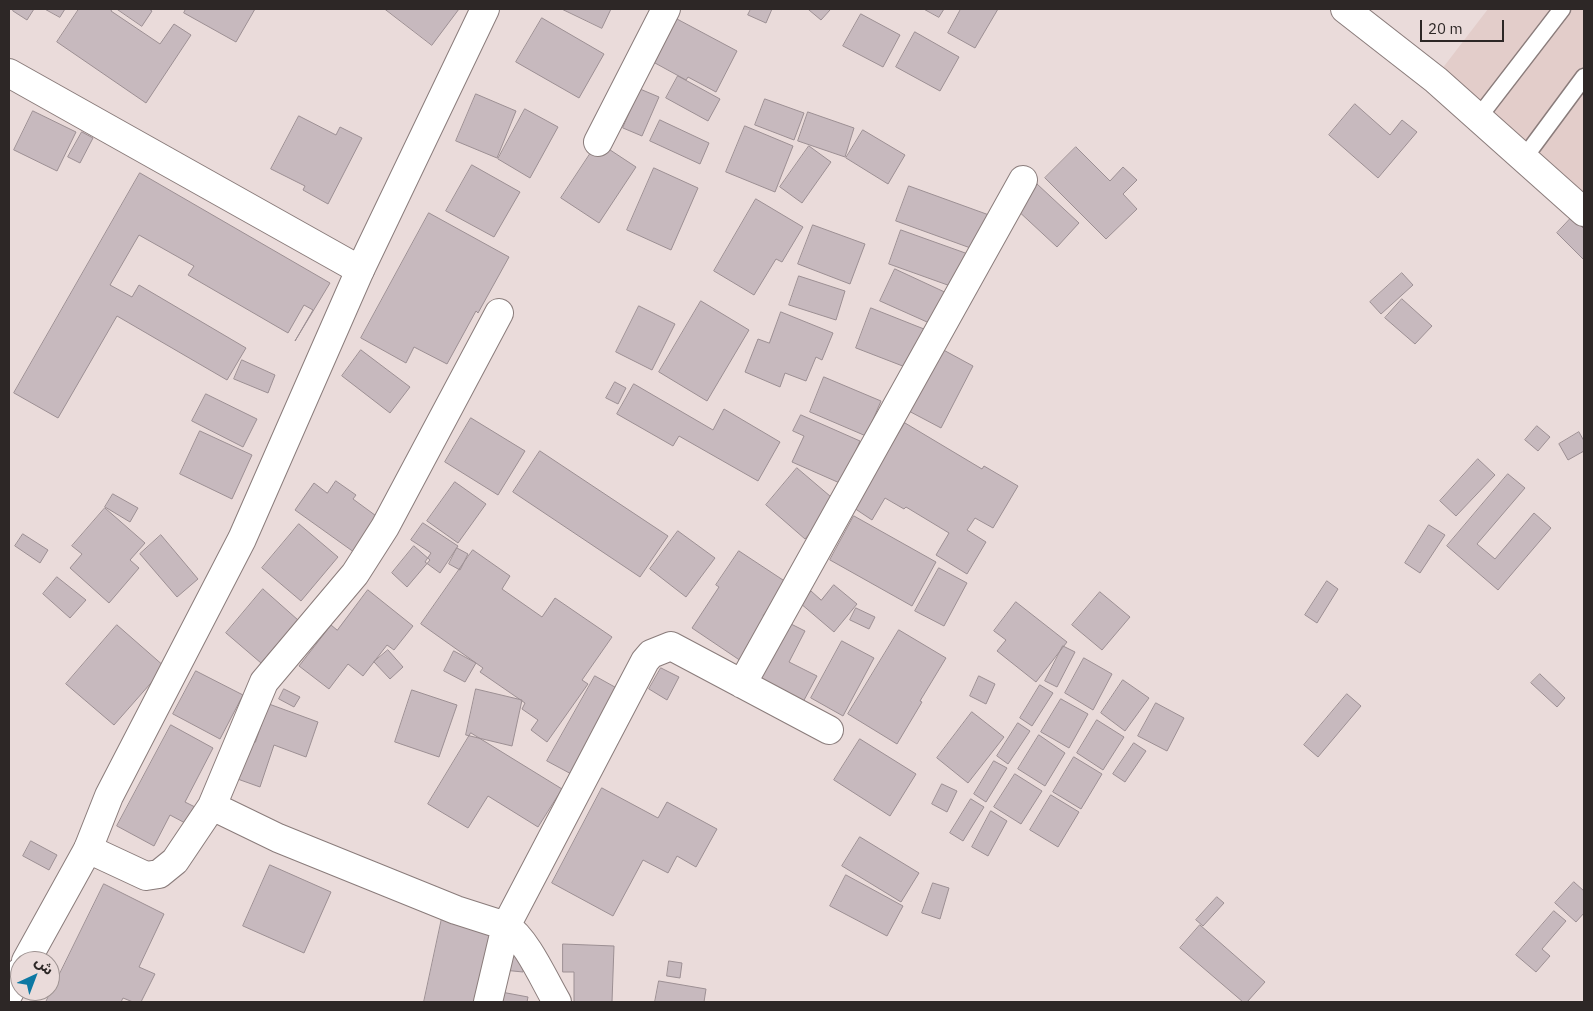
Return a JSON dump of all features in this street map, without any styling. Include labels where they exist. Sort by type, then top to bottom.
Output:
[{"type":"street","points":[[32,951],[88,849],[109,796],[242,540],[360,270],[485,9]]},
{"type":"street","points":[[598,142],[666,9]]},
{"type":"street","points":[[1345,9],[1436,80],[1584,212]]},
{"type":"street","points":[[9,73],[360,270]]},
{"type":"street","points":[[742,684],[1023,180]]},
{"type":"street","points":[[88,849],[146,876],[159,874],[175,861],[212,806],[264,682],[355,574],[385,527],[499,313]]},
{"type":"street","points":[[488,1002],[506,926],[640,670],[651,654],[671,646],[829,730]]},
{"type":"street","points":[[212,806],[287,842],[456,910],[506,926],[513,930],[523,942],[557,1002]]},
{"type":"lane","points":[[1478,118],[1562,9]]},
{"type":"lane","points":[[1524,158],[1584,77]]},
{"type":"shaded area","points":[[1488,9],[1584,9],[1584,210],[1435,78]]},
{"type":"building","points":[[14,9],[34,9],[27,20],[13,11]]},
{"type":"building","points":[[45,9],[65,9],[60,17]]},
{"type":"building","points":[[79,9],[112,9],[111,11],[160,44],[174,24],[191,35],[146,103],[57,42]]},
{"type":"building","points":[[117,9],[149,9],[152,11],[142,26]]},
{"type":"building","points":[[186,9],[255,9],[236,42],[184,13]]},
{"type":"building","points":[[385,9],[459,9],[432,45]]},
{"type":"building","points":[[562,9],[611,9],[602,28]]},
{"type":"building","points":[[751,9],[772,9],[766,23],[748,15]]},
{"type":"building","points":[[924,9],[944,9],[939,17]]},
{"type":"building","points":[[961,9],[998,9],[975,48],[948,33]]},
{"type":"building","points":[[809,10],[830,10],[821,20]]},
{"type":"building","points":[[861,14],[900,35],[883,67],[843,46]]},
{"type":"building","points":[[542,18],[604,54],[579,98],[516,62]]},
{"type":"building","points":[[677,19],[737,51],[716,92],[688,77],[686,80],[655,63]]},
{"type":"building","points":[[915,32],[959,57],[940,91],[896,67]]},
{"type":"building","points":[[678,76],[720,99],[708,121],[666,98]]},
{"type":"building","points":[[640,89],[659,97],[642,136],[623,128]]},
{"type":"building","points":[[476,94],[516,111],[497,158],[456,141]]},
{"type":"building","points":[[765,99],[804,113],[794,140],[755,125]]},
{"type":"building","points":[[1355,104],[1390,135],[1402,120],[1417,132],[1378,178],[1329,135]]},
{"type":"building","points":[[525,109],[558,127],[530,178],[498,159]]},
{"type":"building","points":[[33,111],[76,132],[57,171],[14,150]]},
{"type":"building","points":[[808,112],[854,128],[845,157],[798,141]]},
{"type":"building","points":[[299,116],[336,135],[340,127],[362,138],[328,204],[303,190],[305,186],[271,169]]},
{"type":"building","points":[[660,120],[709,143],[700,164],[650,141]]},
{"type":"building","points":[[745,126],[793,146],[775,192],[726,172]]},
{"type":"building","points":[[863,130],[905,155],[888,184],[846,158]]},
{"type":"building","points":[[82,132],[93,138],[80,163],[68,157]]},
{"type":"building","points":[[598,142],[636,167],[599,223],[561,198]]},
{"type":"building","points":[[809,146],[831,162],[802,203],[780,187]]},
{"type":"building","points":[[1076,147],[1110,181],[1123,167],[1137,180],[1123,194],[1137,209],[1106,239],[1045,178]]},
{"type":"building","points":[[472,165],[520,192],[494,237],[446,211]]},
{"type":"building","points":[[654,168],[698,188],[671,250],[627,230]]},
{"type":"building","points":[[140,173],[330,283],[295,341],[313,310],[304,305],[288,333],[188,275],[194,266],[139,235],[110,285],[132,297],[139,285],[246,348],[227,380],[117,316],[58,418],[14,393]]},
{"type":"building","points":[[1037,184],[1079,223],[1057,247],[1015,208]]},
{"type":"building","points":[[909,186],[989,215],[976,250],[896,221]]},
{"type":"building","points":[[756,199],[803,227],[782,262],[776,259],[754,295],[714,271]]},
{"type":"building","points":[[429,213],[509,257],[447,364],[414,347],[406,363],[361,338]]},
{"type":"building","points":[[1572,217],[1584,229],[1584,260],[1557,233]]},
{"type":"building","points":[[813,225],[865,244],[850,284],[798,264]]},
{"type":"building","points":[[901,230],[968,254],[956,288],[889,264]]},
{"type":"building","points":[[895,269],[951,295],[936,326],[880,301]]},
{"type":"building","points":[[1402,273],[1413,285],[1381,314],[1370,302]]},
{"type":"building","points":[[799,276],[845,291],[836,320],[789,305]]},
{"type":"building","points":[[1402,299],[1432,326],[1415,344],[1385,318]]},
{"type":"building","points":[[701,301],[749,330],[707,401],[659,372]]},
{"type":"building","points":[[639,306],[675,324],[652,370],[616,352]]},
{"type":"building","points":[[871,308],[929,331],[913,370],[856,348]]},
{"type":"building","points":[[781,312],[833,333],[822,360],[816,357],[806,381],[785,373],[780,387],[745,372],[758,339],[769,343]]},
{"type":"building","points":[[938,347],[973,366],[941,428],[905,409]]},
{"type":"building","points":[[361,350],[410,387],[390,413],[342,376]]},
{"type":"building","points":[[242,360],[275,375],[268,393],[234,379]]},
{"type":"building","points":[[824,377],[881,401],[866,436],[810,412]]},
{"type":"building","points":[[615,382],[626,388],[618,404],[606,398]]},
{"type":"building","points":[[634,384],[713,430],[724,409],[780,442],[758,481],[679,436],[673,446],[617,414]]},
{"type":"building","points":[[206,394],[257,419],[243,447],[192,421]]},
{"type":"building","points":[[801,415],[860,441],[842,484],[792,462],[804,436],[793,431]]},
{"type":"building","points":[[471,418],[525,451],[498,495],[445,462]]},
{"type":"building","points":[[905,423],[982,469],[984,466],[1018,486],[993,528],[975,518],[967,530],[986,542],[967,574],[936,555],[949,533],[906,507],[904,509],[885,498],[872,520],[854,508]]},
{"type":"building","points":[[1537,426],[1550,437],[1538,451],[1525,440]]},
{"type":"building","points":[[200,431],[252,455],[232,499],[180,474]]},
{"type":"building","points":[[1579,432],[1584,441],[1584,451],[1568,460],[1559,444]]},
{"type":"building","points":[[540,451],[668,536],[640,577],[513,492]]},
{"type":"building","points":[[1478,459],[1495,475],[1456,516],[1440,501]]},
{"type":"building","points":[[797,468],[837,502],[805,539],[766,505]]},
{"type":"building","points":[[1508,474],[1525,488],[1477,544],[1495,559],[1534,513],[1551,528],[1498,590],[1447,546]]},
{"type":"building","points":[[336,481],[356,495],[353,499],[383,521],[358,555],[295,510],[314,483],[327,493]]},
{"type":"building","points":[[455,482],[486,504],[458,543],[427,521]]},
{"type":"building","points":[[113,494],[138,508],[130,522],[105,507]]},
{"type":"building","points":[[105,508],[145,543],[130,560],[139,568],[109,603],[70,568],[82,554],[72,546]]},
{"type":"building","points":[[854,516],[936,562],[912,606],[830,560]]},
{"type":"building","points":[[423,523],[458,546],[440,573],[425,562],[431,553],[411,540]]},
{"type":"building","points":[[299,524],[338,557],[301,601],[262,568]]},
{"type":"building","points":[[1429,525],[1445,535],[1420,573],[1405,563]]},
{"type":"building","points":[[678,531],[715,558],[686,597],[650,569]]},
{"type":"building","points":[[23,534],[48,550],[40,563],[15,546]]},
{"type":"building","points":[[161,535],[198,579],[177,597],[140,554]]},
{"type":"building","points":[[414,546],[430,560],[407,587],[392,573]]},
{"type":"building","points":[[457,548],[468,554],[460,570],[449,564]]},
{"type":"building","points":[[473,550],[510,576],[502,589],[542,617],[555,598],[612,637],[582,680],[588,684],[547,742],[531,730],[538,720],[522,709],[525,703],[480,672],[483,668],[421,624]]},
{"type":"building","points":[[739,551],[786,582],[763,616],[768,620],[741,661],[692,628],[719,587],[716,585]]},
{"type":"building","points":[[939,568],[967,583],[944,626],[915,611]]},
{"type":"building","points":[[57,577],[86,600],[70,618],[43,594]]},
{"type":"building","points":[[1327,581],[1338,589],[1317,623],[1305,615]]},
{"type":"building","points":[[834,585],[857,604],[834,632],[800,603],[811,591],[821,600]]},
{"type":"building","points":[[263,589],[298,620],[261,663],[226,633]]},
{"type":"building","points":[[368,590],[413,626],[394,650],[387,645],[363,676],[348,664],[329,689],[299,666],[331,625],[337,630]]},
{"type":"building","points":[[1100,592],[1130,617],[1102,650],[1072,625]]},
{"type":"building","points":[[1016,602],[1067,642],[1036,682],[997,651],[1006,640],[994,631]]},
{"type":"building","points":[[856,608],[875,617],[869,629],[850,620]]},
{"type":"building","points":[[783,620],[805,631],[789,662],[817,676],[803,702],[754,677]]},
{"type":"building","points":[[117,625],[165,667],[114,725],[66,684]]},
{"type":"building","points":[[899,630],[946,658],[897,744],[848,714]]},
{"type":"building","points":[[842,641],[874,658],[843,716],[811,698]]},
{"type":"building","points":[[1063,646],[1075,652],[1057,687],[1045,681]]},
{"type":"building","points":[[388,650],[403,667],[390,679],[374,662]]},
{"type":"building","points":[[454,651],[476,663],[465,682],[444,671]]},
{"type":"building","points":[[1084,658],[1112,674],[1093,710],[1065,693]]},
{"type":"building","points":[[661,668],[679,677],[667,700],[649,689]]},
{"type":"building","points":[[196,671],[243,695],[220,739],[173,714]]},
{"type":"building","points":[[1540,674],[1565,698],[1557,707],[1531,683]]},
{"type":"building","points":[[595,676],[622,691],[575,776],[547,761]]},
{"type":"building","points":[[979,676],[995,684],[986,704],[970,696]]},
{"type":"building","points":[[1123,680],[1149,698],[1125,731],[1101,713]]},
{"type":"building","points":[[1040,685],[1053,693],[1032,726],[1020,718]]},
{"type":"building","points":[[284,689],[300,697],[294,707],[279,699]]},
{"type":"building","points":[[476,689],[522,700],[512,746],[466,735]]},
{"type":"building","points":[[412,690],[457,705],[439,757],[395,742]]},
{"type":"building","points":[[1347,694],[1361,706],[1318,757],[1304,745]]},
{"type":"building","points":[[1061,699],[1088,714],[1069,748],[1041,732]]},
{"type":"building","points":[[1156,703],[1184,718],[1167,751],[1138,736]]},
{"type":"building","points":[[269,704],[318,722],[306,757],[274,745],[260,787],[232,777],[246,739],[255,742]]},
{"type":"building","points":[[972,712],[1004,737],[968,783],[937,758]]},
{"type":"building","points":[[1097,720],[1124,737],[1103,770],[1077,753]]},
{"type":"building","points":[[1018,723],[1030,731],[1008,764],[997,756]]},
{"type":"building","points":[[171,725],[213,748],[185,802],[195,807],[187,824],[170,815],[154,846],[117,826]]},
{"type":"building","points":[[471,733],[562,789],[538,827],[488,796],[468,828],[428,804]]},
{"type":"building","points":[[1039,735],[1065,753],[1045,786],[1018,769]]},
{"type":"building","points":[[860,739],[916,774],[890,816],[834,780]]},
{"type":"building","points":[[1134,743],[1146,751],[1125,782],[1113,774]]},
{"type":"building","points":[[1074,757],[1102,774],[1081,809],[1053,792]]},
{"type":"building","points":[[994,761],[1007,768],[986,802],[974,794]]},
{"type":"building","points":[[1015,774],[1042,791],[1021,824],[994,807]]},
{"type":"building","points":[[942,784],[957,791],[947,812],[932,804]]},
{"type":"building","points":[[602,788],[658,818],[667,802],[717,829],[696,867],[677,856],[668,873],[643,860],[613,916],[552,883]]},
{"type":"building","points":[[1051,795],[1079,812],[1058,847],[1030,830]]},
{"type":"building","points":[[971,799],[984,807],[963,841],[950,833]]},
{"type":"building","points":[[991,811],[1007,821],[988,856],[972,847]]},
{"type":"building","points":[[860,837],[919,873],[901,902],[842,866]]},
{"type":"building","points":[[31,841],[57,855],[49,870],[23,856]]},
{"type":"building","points":[[270,865],[331,892],[304,953],[243,926]]},
{"type":"building","points":[[846,875],[903,906],[887,936],[830,906]]},
{"type":"building","points":[[1574,882],[1584,891],[1584,913],[1576,922],[1555,903]]},
{"type":"building","points":[[933,883],[949,888],[940,919],[922,913]]},
{"type":"building","points":[[104,884],[164,914],[139,967],[155,974],[141,1002],[133,1002],[123,998],[121,1002],[46,1002],[60,1001],[60,974]]},
{"type":"building","points":[[1217,897],[1224,903],[1203,926],[1196,920]]},
{"type":"building","points":[[1554,911],[1566,921],[1542,949],[1550,956],[1536,972],[1516,955]]},
{"type":"building","points":[[442,918],[495,930],[479,1002],[424,1002]]},
{"type":"building","points":[[1200,925],[1265,982],[1247,1002],[1243,1002],[1180,948]]},
{"type":"building","points":[[563,944],[614,946],[612,1002],[574,1002],[574,972],[563,972]]},
{"type":"building","points":[[505,946],[526,949],[523,972],[503,970]]},
{"type":"building","points":[[669,961],[682,963],[680,978],[667,976]]},
{"type":"building","points":[[659,981],[706,989],[704,1002],[655,1002]]},
{"type":"building","points":[[496,991],[528,997],[527,1002],[494,1002]]}]
